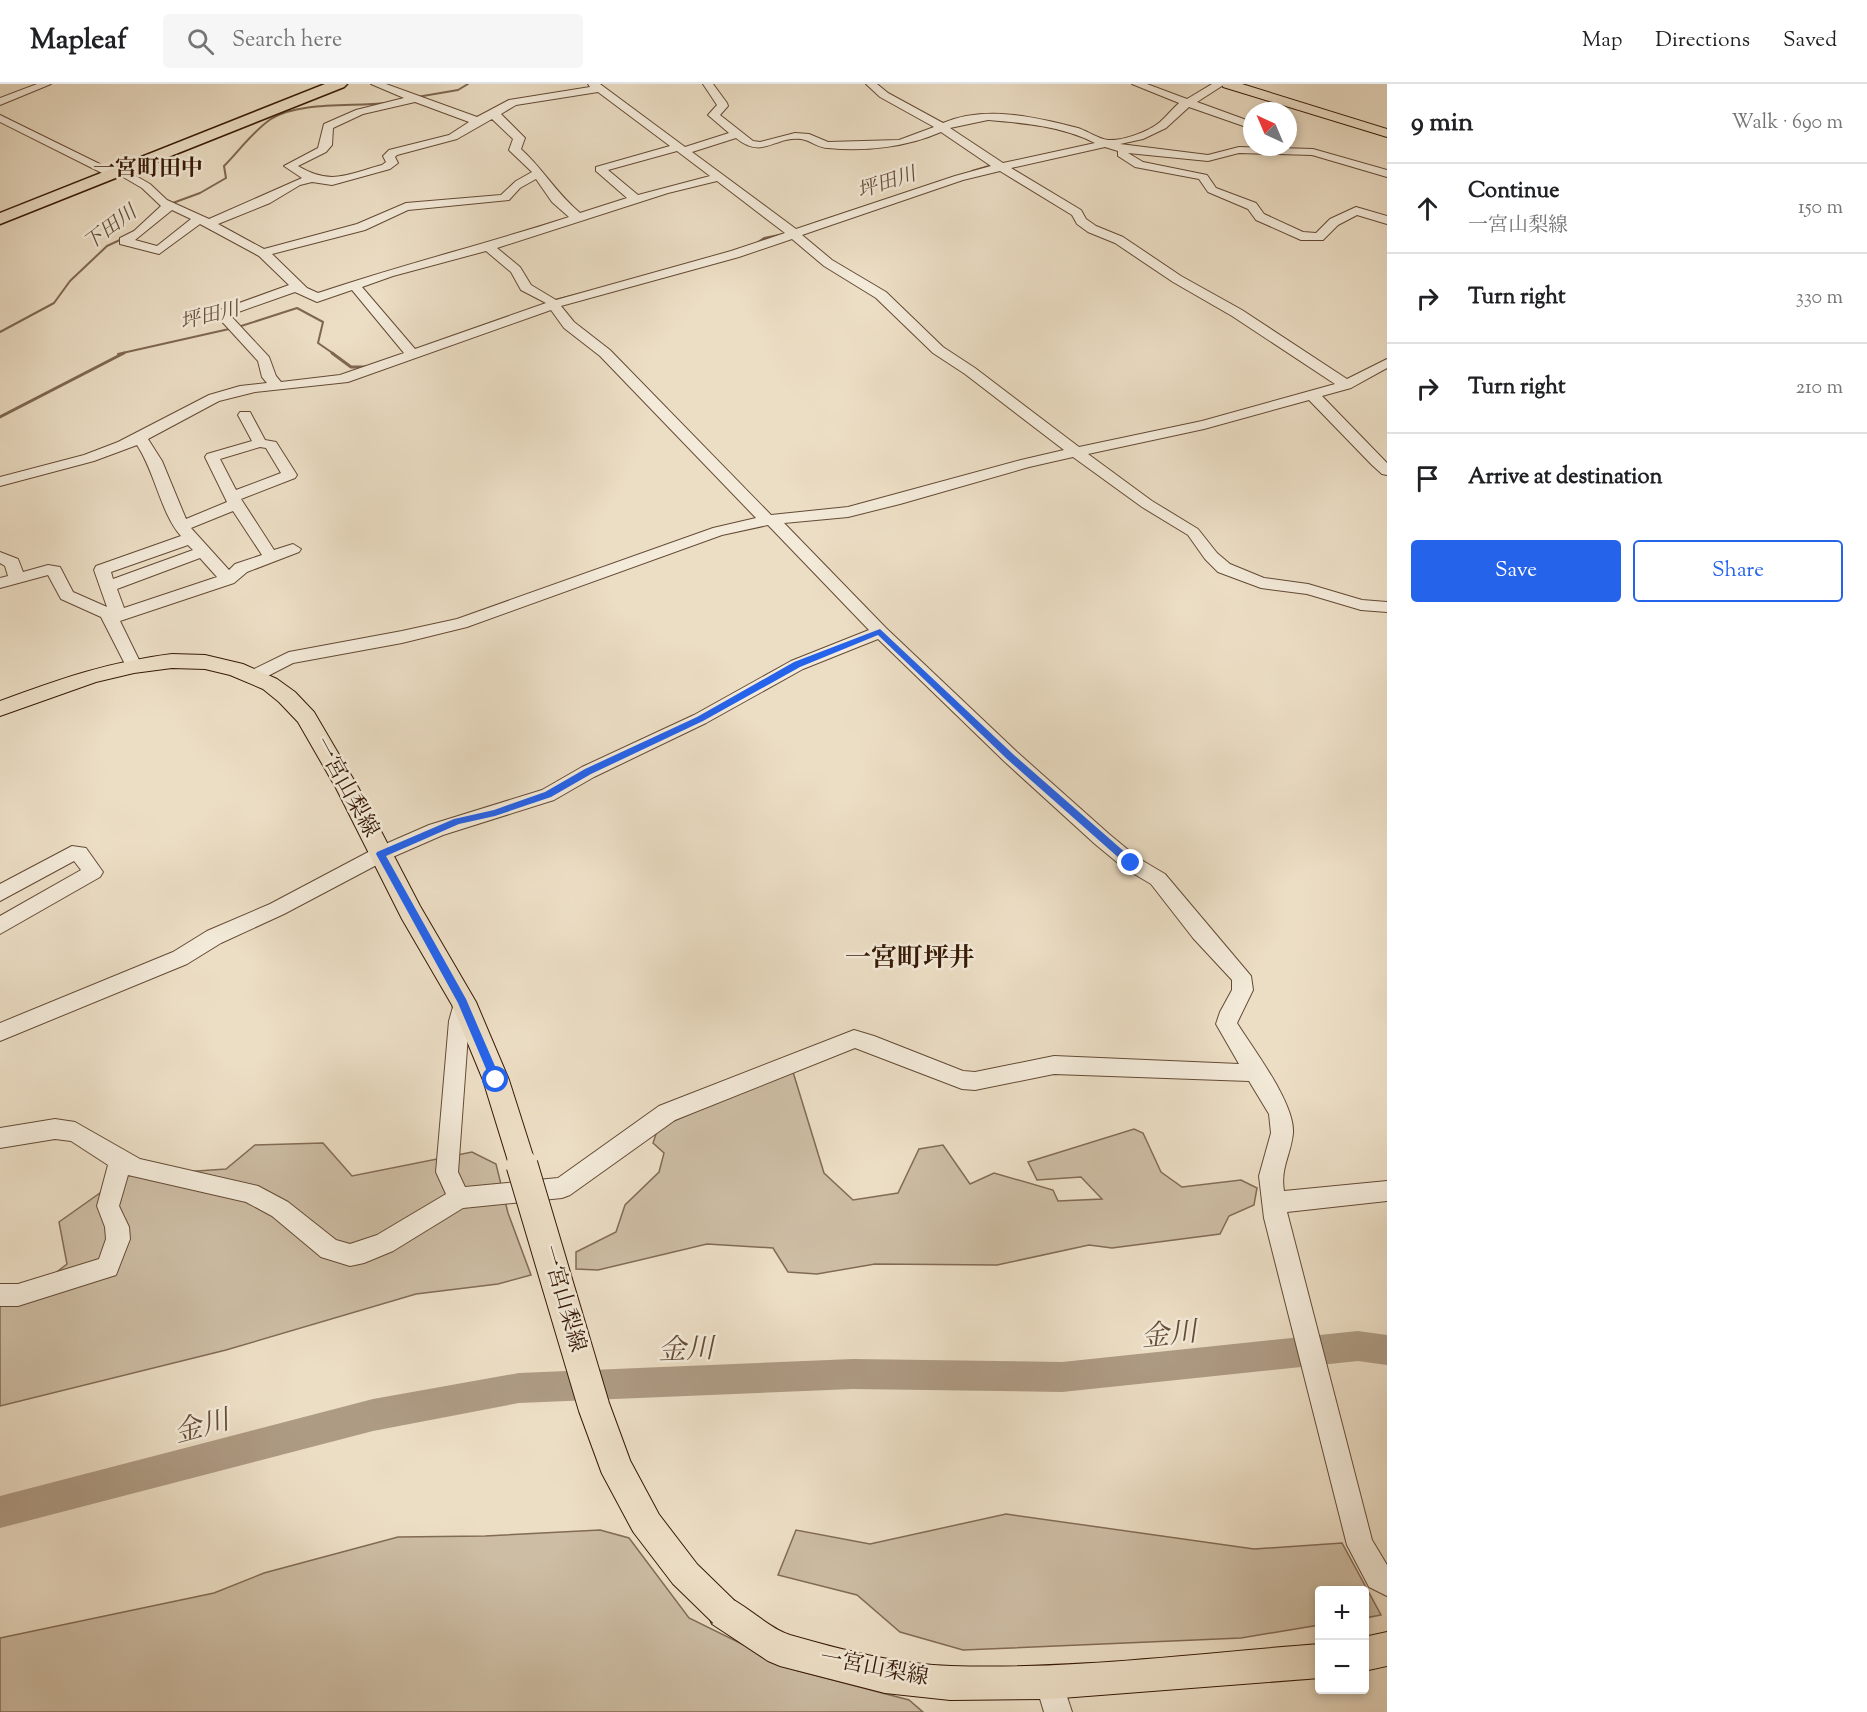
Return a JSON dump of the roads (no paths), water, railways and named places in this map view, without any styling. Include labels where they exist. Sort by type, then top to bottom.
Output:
[{"type":"highway","points":[[0,219],[339,84]]},
{"type":"main road","points":[[1228,84],[1387,133]]},
{"type":"main road","name":"一宮山梨線","points":[[0,709],[91,676],[134,666],[172,661],[223,665],[254,676],[270,684],[287,697],[306,717],[367,821],[381,854],[463,1002],[496,1080],[594,1407],[616,1467],[646,1524],[685,1574],[724,1612],[780,1649],[885,1676],[1054,1697],[1315,1662]]},
{"type":"main road","points":[[1369,1653],[1387,1649]]},
{"type":"street","points":[[0,102],[46,84]]},
{"type":"street","points":[[376,84],[477,121]]},
{"type":"street","points":[[708,84],[723,106],[713,115],[750,144],[760,146],[784,138],[805,136],[827,146],[889,144],[914,140],[955,122],[980,117],[1030,120],[1086,134],[1106,144],[1125,149],[1208,158],[1239,150],[1313,152]]},
{"type":"street","points":[[871,84],[909,110],[943,128],[964,145],[1077,213],[1081,221],[1092,229],[1119,240],[1177,279],[1237,313],[1346,385]]},
{"type":"street","points":[[1137,84],[1243,123]]},
{"type":"street","points":[[0,482],[86,458],[140,438],[186,411],[224,394],[251,388],[344,379],[413,356],[553,302],[681,271],[911,194],[1002,167],[1106,144],[1152,131],[1168,122],[1188,102],[1220,84]]},
{"type":"street","points":[[413,98],[366,108],[328,126],[326,145],[322,150],[290,166],[312,179],[332,182],[386,167],[392,163],[389,156],[393,152],[444,140],[513,102],[596,86],[719,177],[828,263],[881,295],[938,350],[970,371],[1147,504],[1193,532],[1211,556],[1232,572],[1261,583],[1308,588],[1361,605],[1387,607]]},
{"type":"street","points":[[494,114],[519,138],[515,150],[538,174],[556,199],[578,218]]},
{"type":"street","points":[[0,118],[146,186],[166,205],[203,221],[263,253],[302,291],[317,298],[389,273],[488,247],[664,190],[719,177]]},
{"type":"street","points":[[637,200],[600,169],[738,135]]},
{"type":"street","points":[[1297,144],[1313,152],[1387,174]]},
{"type":"street","points":[[1125,149],[1122,154],[1126,159],[1159,170],[1203,177],[1212,190],[1252,206],[1260,217],[1301,236],[1319,237],[1334,222],[1356,211],[1387,220]]},
{"type":"street","points":[[263,253],[361,227],[406,207],[505,198],[523,179],[538,174]]},
{"type":"street","points":[[166,205],[144,231],[124,241],[159,250],[203,221],[266,200],[296,183],[312,179]]},
{"type":"street","points":[[488,247],[516,270],[526,287],[553,302],[569,325],[605,353],[880,632],[1011,757],[1102,839],[1131,863],[1158,879],[1200,932],[1240,976],[1244,985],[1242,994],[1227,1016],[1226,1024],[1275,1101],[1282,1122],[1270,1176],[1274,1211],[1360,1545],[1379,1577],[1387,1582]]},
{"type":"street","points":[[354,285],[413,356]]},
{"type":"street","points":[[278,387],[269,377],[264,360],[222,314],[299,286]]},
{"type":"street","points":[[254,676],[289,658],[402,637],[460,623],[718,531],[769,520],[848,512],[1075,451],[1204,425],[1346,385],[1387,363]]},
{"type":"street","points":[[1312,395],[1331,410],[1359,445],[1387,471]]},
{"type":"street","points":[[245,415],[260,443]]},
{"type":"street","points":[[140,438],[155,460],[185,533],[228,579]]},
{"type":"street","points":[[134,666],[115,616],[102,570],[185,533],[233,501],[290,475],[271,445],[260,443],[212,457],[233,501],[271,557]]},
{"type":"street","points":[[0,583],[48,570],[54,571],[67,595],[115,616],[188,594],[228,579],[241,568],[293,549]]},
{"type":"street","points":[[108,587],[202,552]]},
{"type":"street","points":[[0,557],[12,563],[17,578]]},
{"type":"street","points":[[0,1032],[180,958],[214,938],[277,909],[381,854],[457,821],[495,813],[548,795],[588,772],[700,719],[797,664],[880,632]]},
{"type":"street","points":[[0,892],[72,853],[79,853],[93,872],[0,927]]},
{"type":"street","points":[[459,1198],[447,1172],[459,1021],[463,1002]]},
{"type":"street","points":[[0,1138],[65,1129],[75,1132],[120,1161],[149,1172],[233,1187],[250,1193],[280,1209],[329,1249],[340,1254],[364,1252],[385,1243],[459,1198],[562,1188],[667,1113],[854,1039],[867,1041],[962,1080],[975,1081],[1054,1065],[1239,1073],[1256,1071]]},
{"type":"street","points":[[0,1295],[18,1295],[108,1267],[118,1239],[117,1227],[108,1206],[120,1161]]},
{"type":"street","points":[[1274,1211],[1387,1191]]},
{"type":"waterway","name":"下田川","points":[[417,97],[458,90],[468,84]]},
{"type":"waterway","name":"下田川","points":[[170,204],[200,193],[226,178],[224,166],[258,129],[283,113],[311,107],[386,103]]},
{"type":"waterway","name":"坪田川","points":[[972,171],[989,166]]},
{"type":"waterway","name":"坪田川","points":[[815,223],[942,181]]},
{"type":"waterway","name":"坪田川","points":[[755,244],[764,238],[784,234]]},
{"type":"waterway","name":"下田川","points":[[0,332],[54,303],[70,281],[107,246],[122,239]]},
{"type":"waterway","name":"坪田川","points":[[551,301],[590,291]]},
{"type":"waterway","name":"坪田川","points":[[118,354],[238,327],[297,308],[323,322],[318,343],[334,354]]},
{"type":"waterway","name":"坪田川","points":[[0,417],[124,353]]},
{"type":"waterway","name":"坪田川","points":[[332,353],[351,367],[365,367]]},
{"type":"waterway","name":"金川","points":[[0,1512],[373,1415],[519,1388],[853,1374],[1062,1377],[1358,1346],[1387,1350]]},
{"type":"district","name":"一宮町田中","points":[[148,170]]},
{"type":"district","name":"一宮町坪井","points":[[910,959]]}]
